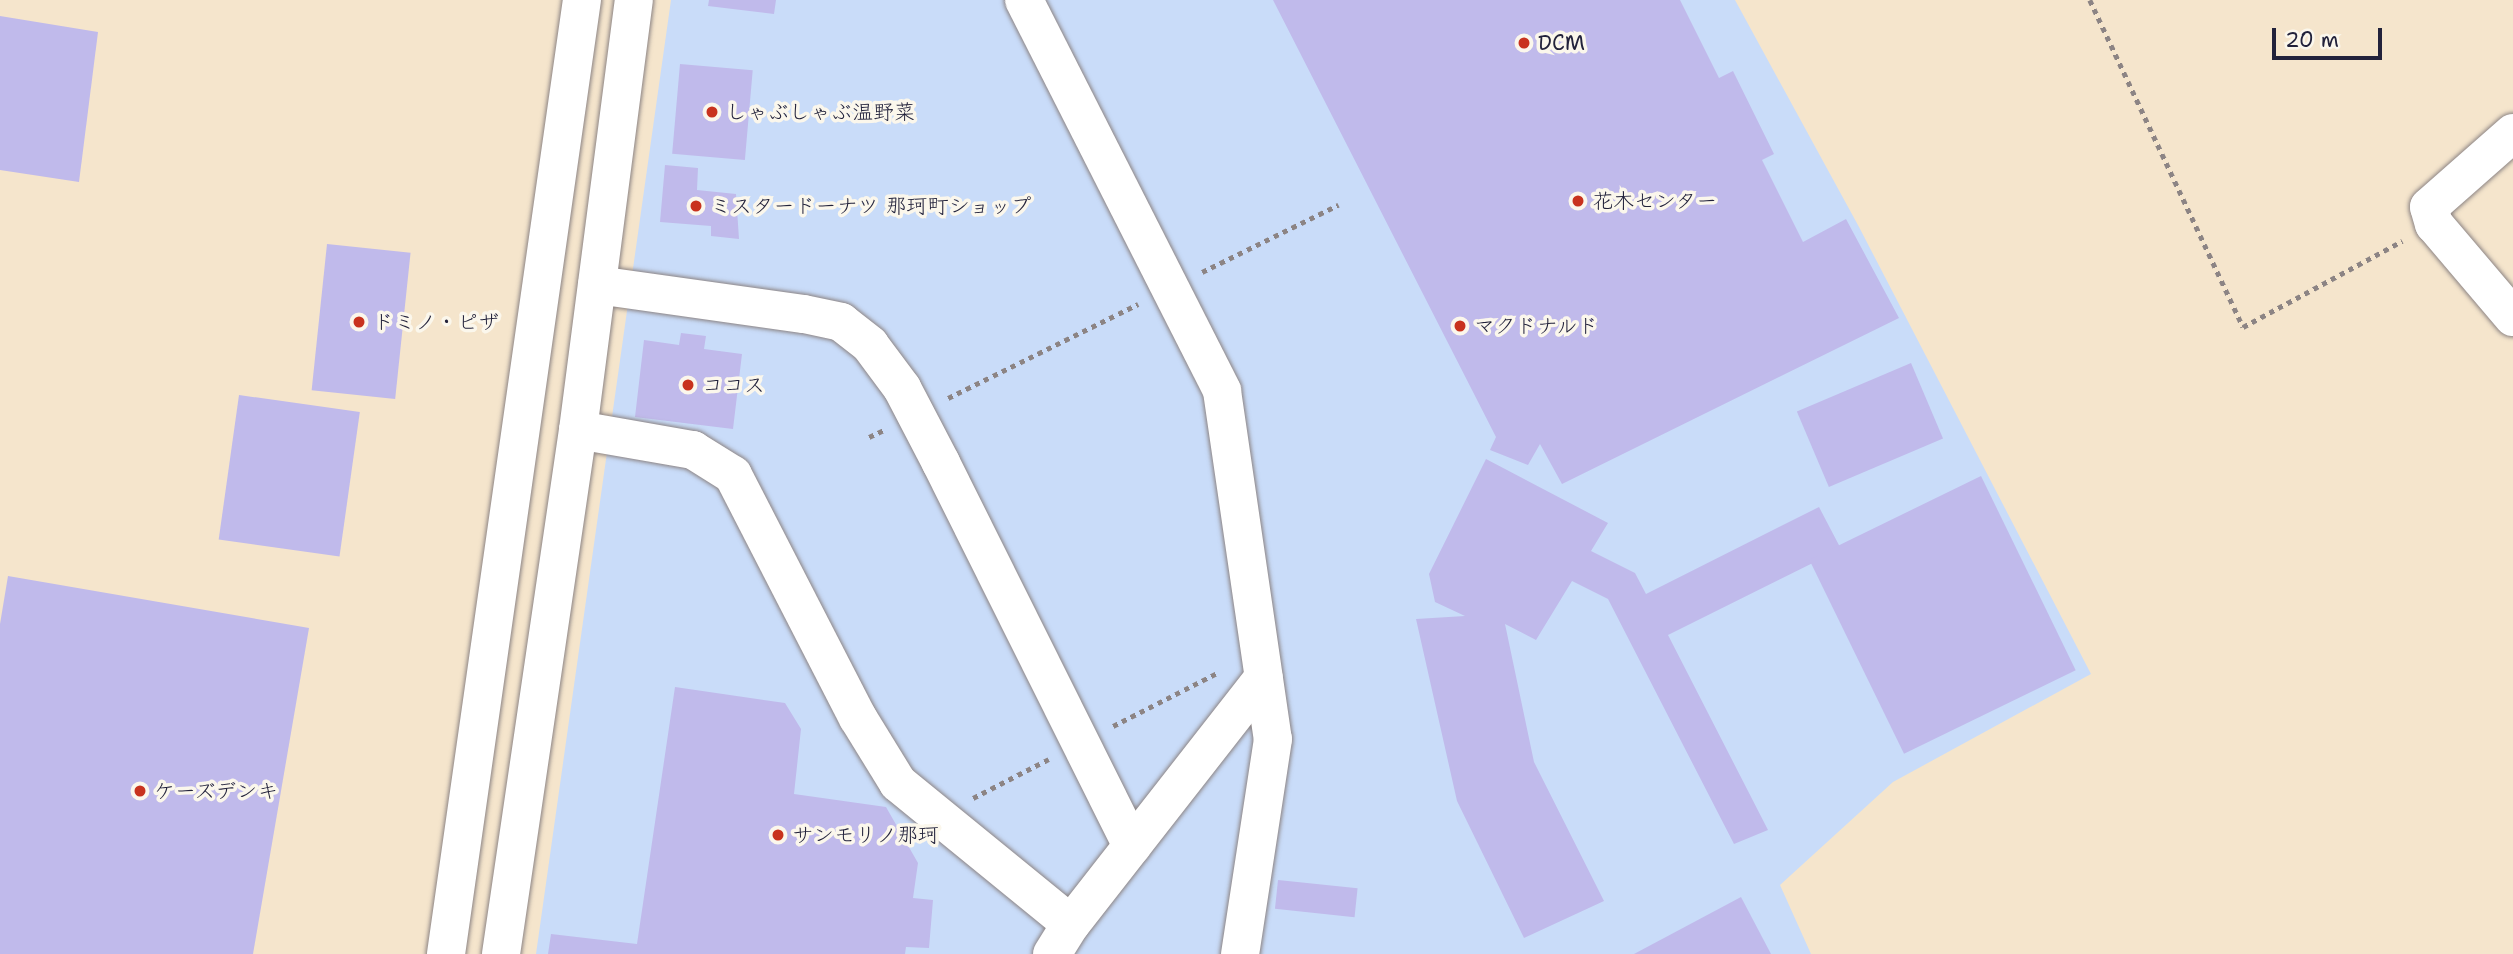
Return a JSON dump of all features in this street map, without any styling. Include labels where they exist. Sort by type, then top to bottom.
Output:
[{"type":"street","points":[[446,954],[582,0]]},
{"type":"street","points":[[501,954],[578,430],[634,0]]},
{"type":"street","points":[[1024,0],[1222,391],[1273,738],[1240,954]]},
{"type":"street","points":[[2513,132],[2429,207],[2434,223],[2513,317]]},
{"type":"street","points":[[597,285],[841,322],[870,345],[915,414],[1132,846]]},
{"type":"street","points":[[578,430],[693,450],[733,475],[884,762],[898,783],[937,816],[1062,939],[1264,677]]},
{"type":"path","points":[[2090,0],[2243,327],[2434,223]]},
{"type":"path","points":[[869,437],[1338,205]]},
{"type":"path","points":[[937,816],[1234,665],[1258,634]]},
{"type":"shaded area","points":[[671,0],[1735,0],[1859,227],[2091,674],[1893,782],[1780,885],[1811,954],[536,954]]},
{"type":"building","points":[[709,0],[776,0],[774,14],[708,6]]},
{"type":"building","name":"花木センター","points":[[1273,0],[1680,0],[1719,78],[1733,71],[1774,154],[1762,160],[1803,242],[1846,219],[1899,318],[1562,484],[1540,444],[1528,465],[1490,450],[1496,437]]},
{"type":"building","points":[[0,16],[98,32],[79,182],[0,170]]},
{"type":"building","name":"しゃぶしゃぶ温野菜","points":[[680,64],[753,70],[745,160],[672,154]]},
{"type":"building","points":[[665,165],[698,168],[697,190],[736,194],[739,239],[711,236],[711,226],[660,222]]},
{"type":"building","name":"ドミノ・ピザ","points":[[327,244],[411,253],[395,399],[312,390]]},
{"type":"building","name":"ココス","points":[[681,333],[706,336],[704,349],[742,354],[733,429],[635,417],[644,340],[679,345]]},
{"type":"building","points":[[1911,363],[1943,438],[1829,487],[1797,411]]},
{"type":"building","points":[[239,395],[360,412],[339,557],[219,540]]},
{"type":"building","points":[[1486,459],[1608,523],[1591,551],[1635,573],[1646,594],[1819,507],[1841,549],[1668,635],[1768,830],[1734,844],[1608,599],[1572,581],[1536,640],[1505,624],[1534,762],[1604,901],[1524,938],[1457,801],[1416,619],[1465,616],[1435,602],[1429,574]]},
{"type":"building","points":[[1981,476],[2076,670],[1904,754],[1809,560]]},
{"type":"building","name":"ケーズデンキ","points":[[8,576],[309,628],[253,954],[0,954],[0,624]]},
{"type":"building","name":"サンモリノ那珂","points":[[675,687],[785,703],[801,729],[794,794],[886,807],[918,863],[913,898],[933,900],[929,948],[906,947],[905,954],[548,954],[551,934],[637,944]]},
{"type":"building","points":[[1278,880],[1358,888],[1355,917],[1275,909]]},
{"type":"building","points":[[1741,897],[1771,954],[1634,954]]},
{"type":"place","name":"DCM","points":[[1524,43]]},
{"type":"place","name":"しゃぶしゃぶ温野菜","points":[[712,112]]},
{"type":"place","name":"花木センター","points":[[1578,201]]},
{"type":"place","name":"ミスタードーナツ 那珂町ショップ","points":[[696,206]]},
{"type":"place","name":"ドミノ・ピザ","points":[[359,322]]},
{"type":"place","name":"マクドナルド","points":[[1460,326]]},
{"type":"place","name":"ココス","points":[[688,385]]},
{"type":"place","name":"ケーズデンキ","points":[[140,791]]},
{"type":"place","name":"サンモリノ那珂","points":[[778,835]]}]
